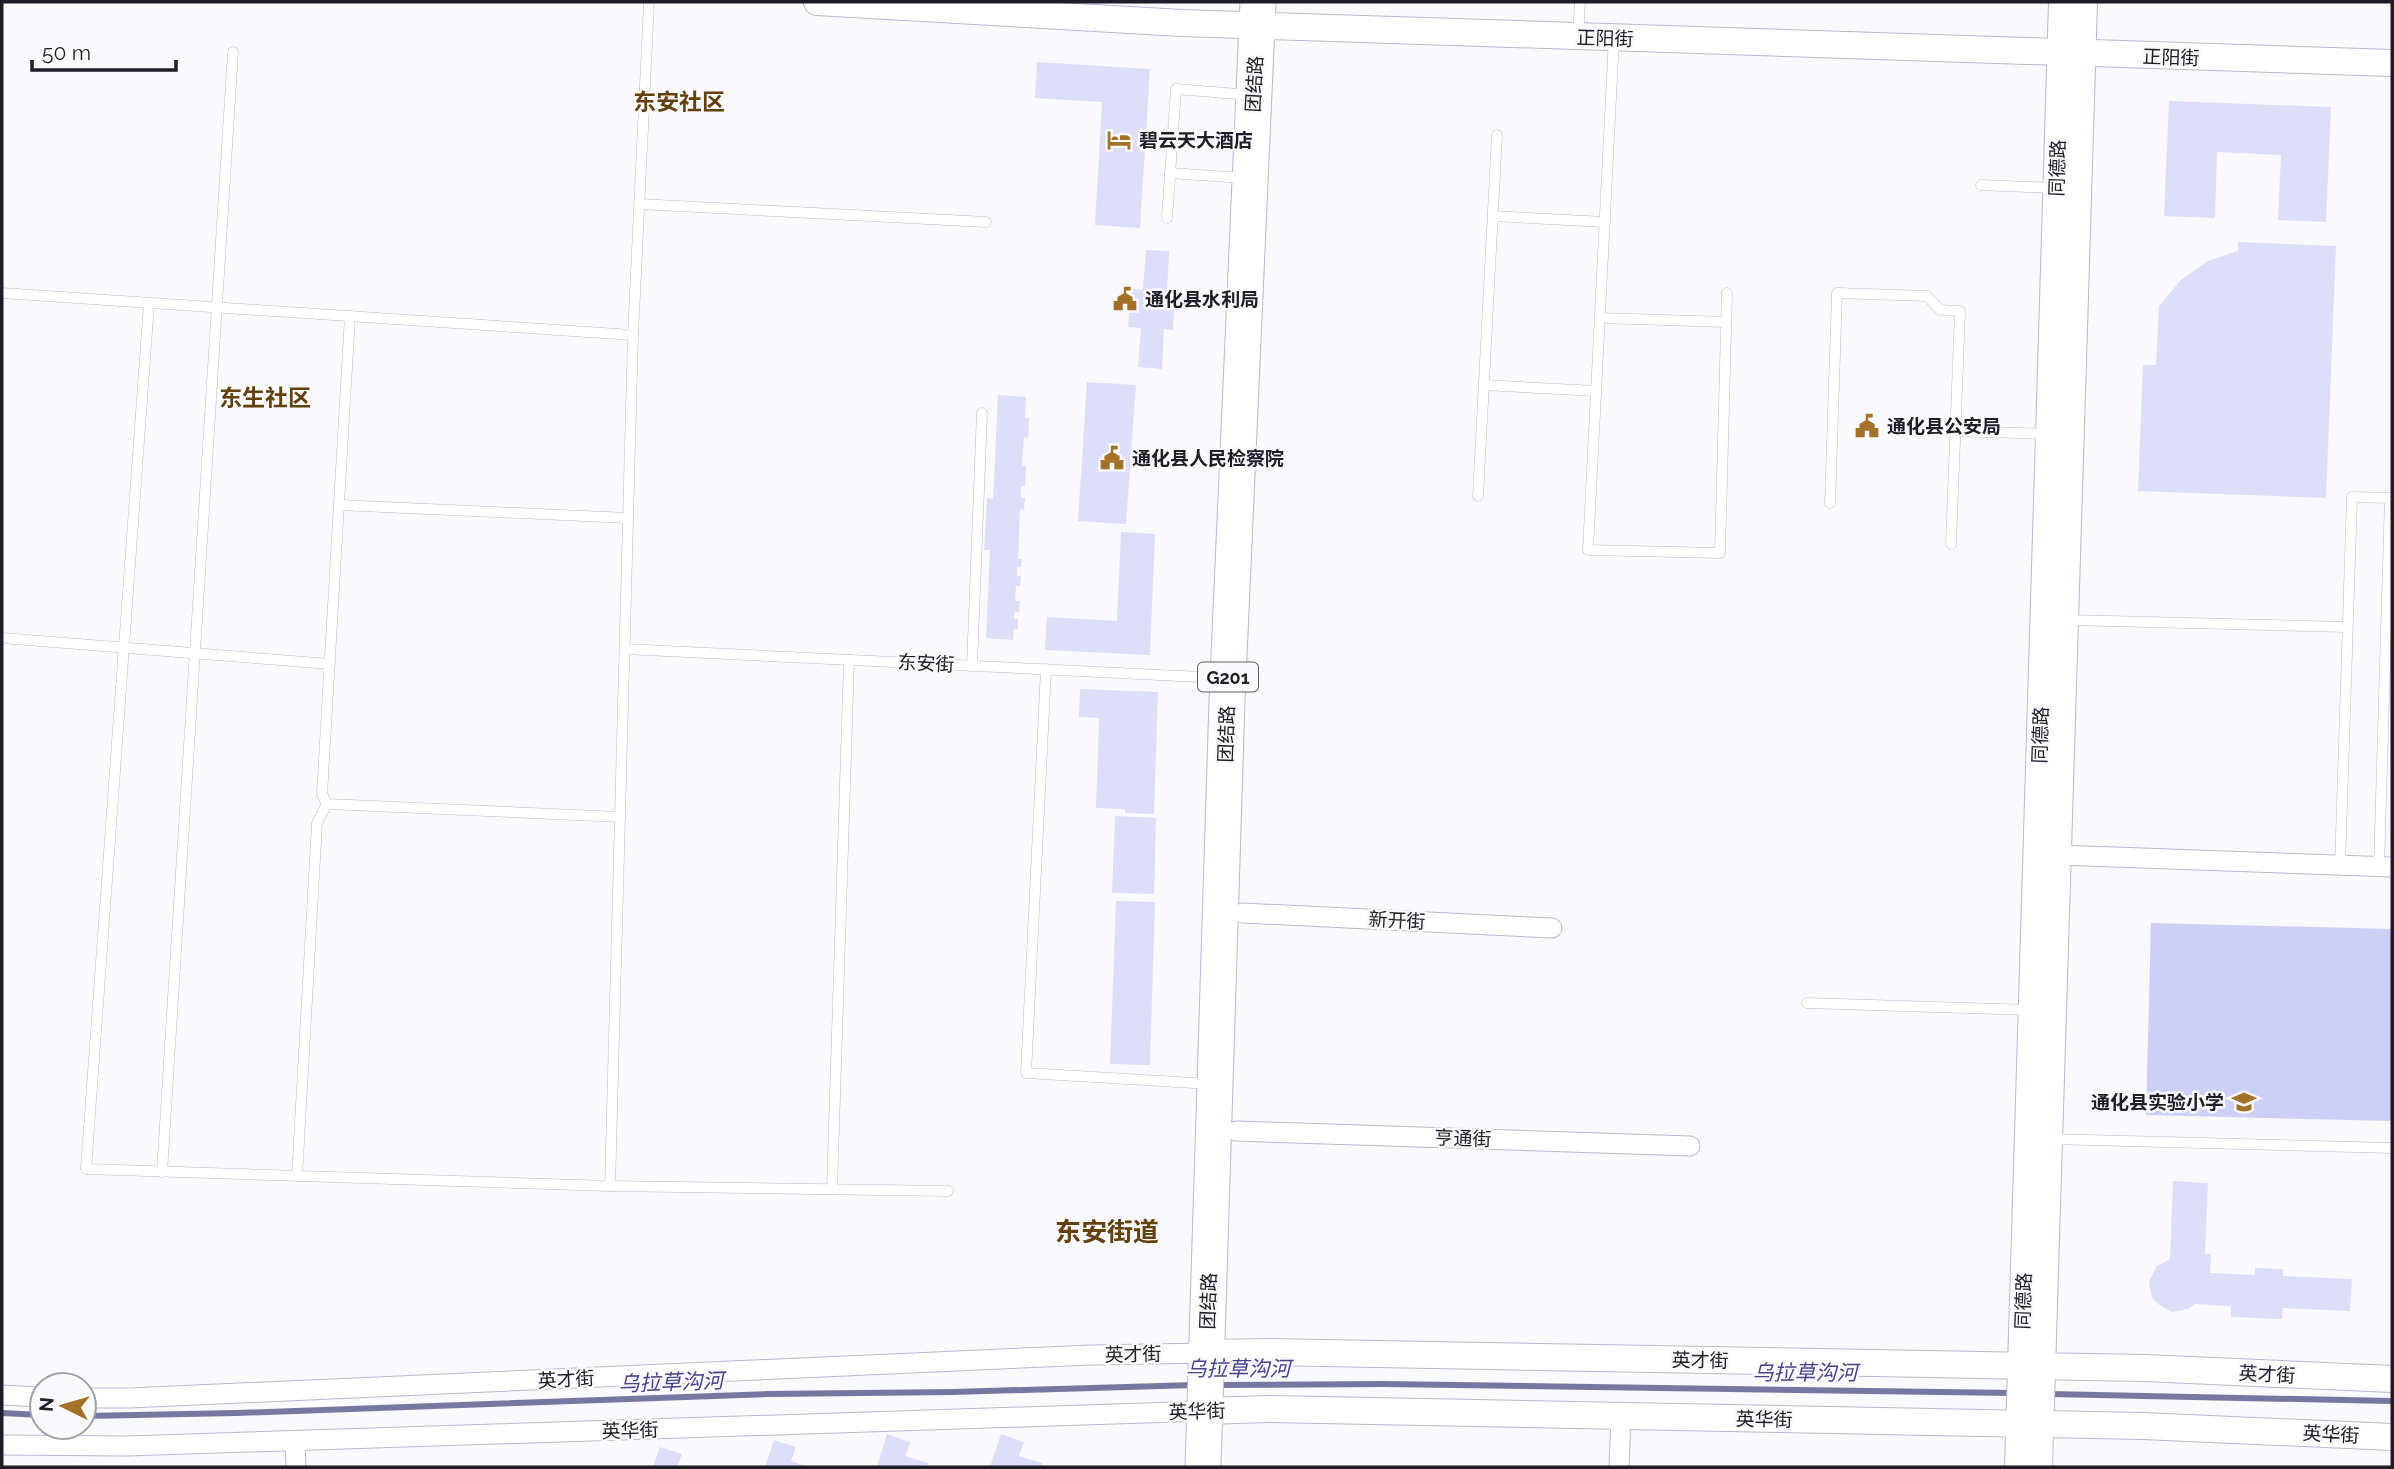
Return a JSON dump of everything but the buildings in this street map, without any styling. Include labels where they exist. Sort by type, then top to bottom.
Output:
[{"type":"highway","name":"团结路","points":[[1203,1467],[1216,1411],[1218,1353],[1215,1084],[1228,678],[1250,179],[1254,95],[1269,14]]},
{"type":"highway","name":"团结路","points":[[1218,1353],[1236,1131],[1262,406],[1269,14]]},
{"type":"highway","name":"团结路","points":[[1216,1411],[1226,1467]]},
{"type":"street","name":"正阳街","points":[[817,2],[1269,14],[1578,37],[2392,63]]},
{"type":"street","name":"同德路","points":[[2018,1467],[2031,1394],[2049,1139],[2058,855],[2065,620],[2071,54],[2063,2]]},
{"type":"street","name":"同德路","points":[[2039,1467],[2031,1394],[2032,1010],[2049,434],[2057,188],[2071,54],[2084,2]]},
{"type":"street","points":[[2058,855],[2386,867]]},
{"type":"street","name":"新开街","points":[[1243,912],[1552,928]]},
{"type":"street","name":"亨通街","points":[[1236,1131],[1690,1146]]},
{"type":"street","name":"英才街","points":[[98,1398],[1091,1355],[1218,1353],[2031,1394],[2392,1380]]},
{"type":"street","name":"英华街","points":[[2,1445],[88,1447],[1282,1409],[1620,1416],[2031,1394],[2143,1426],[2392,1437]]},
{"type":"street","points":[[2,1395],[28,1396]]},
{"type":"street","points":[[1619,1467],[1620,1416]]},
{"type":"street","points":[[295,1440],[296,1467]]},
{"type":"lane","points":[[610,1186],[633,335],[649,2]]},
{"type":"lane","points":[[1578,37],[1580,2]]},
{"type":"lane","points":[[1614,38],[1588,550],[1720,554],[1727,293]]},
{"type":"lane","points":[[162,1172],[233,52]]},
{"type":"lane","points":[[1167,218],[1176,89],[1254,95]]},
{"type":"lane","points":[[1478,496],[1497,135]]},
{"type":"lane","points":[[1170,173],[1250,179]]},
{"type":"lane","points":[[1981,185],[2057,188]]},
{"type":"lane","points":[[639,204],[986,222]]},
{"type":"lane","points":[[1493,216],[1605,222]]},
{"type":"lane","points":[[2,293],[633,335]]},
{"type":"lane","points":[[1830,503],[1837,293],[1927,296],[1940,310],[1960,311],[1951,544]]},
{"type":"lane","points":[[149,303],[86,1169],[610,1186],[948,1191]]},
{"type":"lane","points":[[327,804],[322,794],[350,316]]},
{"type":"lane","points":[[1600,318],[1727,322]]},
{"type":"lane","points":[[1484,385],[1596,391]]},
{"type":"lane","points":[[972,666],[982,413]]},
{"type":"lane","points":[[1955,431],[2049,434]]},
{"type":"lane","points":[[2340,866],[2351,497],[2390,498],[2386,867]]},
{"type":"lane","points":[[339,505],[628,518]]},
{"type":"lane","points":[[2065,620],[2347,627]]},
{"type":"lane","points":[[2,638],[330,664]]},
{"type":"lane","name":"东安街","points":[[625,649],[1228,678]]},
{"type":"lane","points":[[832,1189],[849,660]]},
{"type":"lane","points":[[1046,669],[1026,1073],[1215,1084]]},
{"type":"lane","points":[[327,804],[620,817]]},
{"type":"lane","points":[[297,1176],[317,823],[327,804]]},
{"type":"lane","points":[[1807,1003],[2032,1010]]},
{"type":"lane","points":[[2049,1139],[2392,1149]]},
{"type":"shaded area","points":[[2151,923],[2392,929],[2392,1121],[2146,1115]]},
{"type":"waterway","name":"乌拉草沟河","points":[[1216,1385],[1384,1384],[2013,1393]]},
{"type":"waterway","name":"乌拉草沟河","points":[[98,1416],[768,1394],[1194,1385]]},
{"type":"waterway","name":"乌拉草沟河","points":[[2049,1394],[2392,1401]]},
{"type":"waterway","name":"乌拉草沟河","points":[[2,1413],[28,1414]]},
{"type":"place","name":"碧云天大酒店","points":[[1119,140]]},
{"type":"place","name":"通化县水利局","points":[[1125,299]]},
{"type":"place","name":"通化县公安局","points":[[1867,426]]},
{"type":"place","name":"通化县人民检察院","points":[[1112,458]]},
{"type":"place","name":"通化县实验小学","points":[[2244,1102]]},
{"type":"district","name":"东安社区","points":[[679,101]]},
{"type":"district","name":"东生社区","points":[[265,397]]},
{"type":"district","name":"东安街道","points":[[1107,1232]]}]
